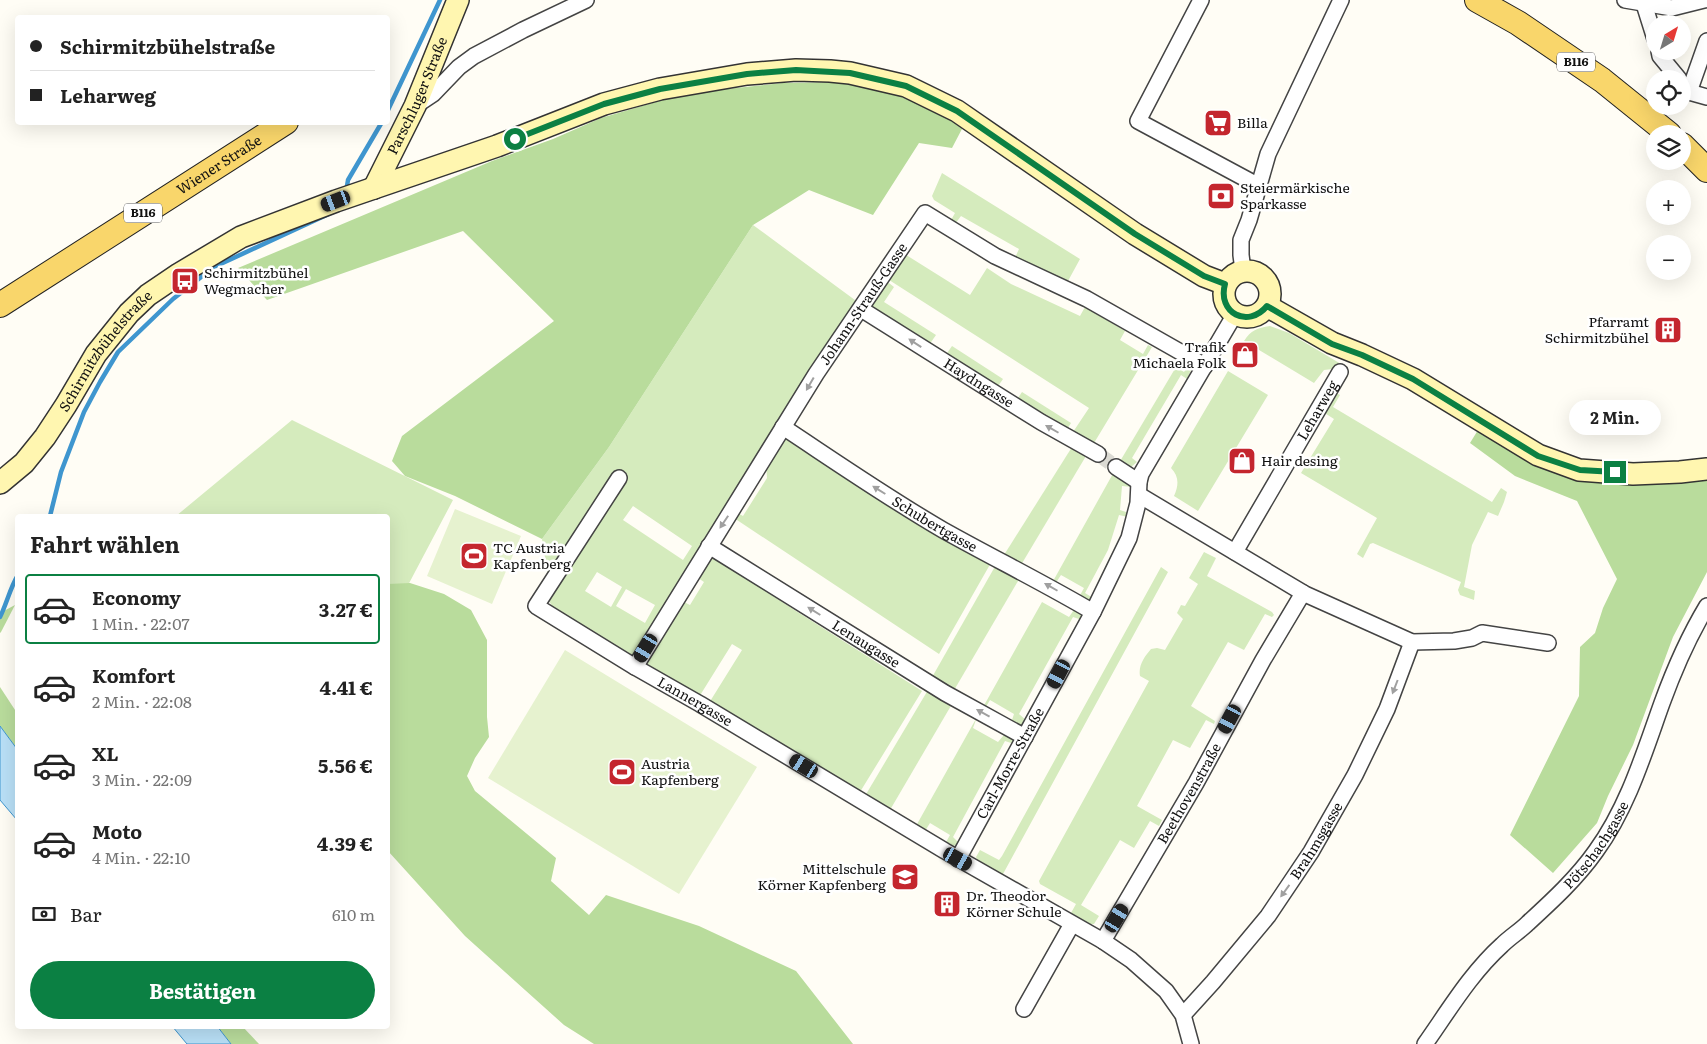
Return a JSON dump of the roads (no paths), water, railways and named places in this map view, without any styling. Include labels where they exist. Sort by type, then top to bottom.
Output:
[{"type":"main road","name":"Parschluger Straße","points":[[374,188],[415,106],[458,0]]},
{"type":"main road","name":"B116","points":[[1477,0],[1518,23],[1602,80],[1658,125]]},
{"type":"main road","name":"Schirmitzbühelstraße","points":[[0,484],[24,463],[45,437],[96,354],[129,313],[148,295],[179,274],[240,238],[374,188],[498,146],[604,104],[660,89],[747,74],[796,70],[850,73],[906,86],[957,111],[1135,234],[1204,276],[1225,284]]},
{"type":"main road","name":"Wiener Straße","points":[[0,305],[281,125]]},
{"type":"main road","points":[[1691,154],[1707,170]]},
{"type":"main road","points":[[1243,270],[1258,273],[1264,277],[1270,291],[1267,306],[1262,311],[1249,317],[1235,314],[1225,304],[1223,290],[1230,277],[1243,270]]},
{"type":"main road","points":[[1267,306],[1332,344],[1362,355],[1413,379],[1538,456],[1580,470],[1633,474],[1707,469]]},
{"type":"street","points":[[415,106],[433,94],[459,67],[474,56],[586,0]]},
{"type":"street","points":[[1201,0],[1138,121],[1259,186]]},
{"type":"street","points":[[1243,270],[1241,240],[1268,154],[1340,3],[1324,0]]},
{"type":"street","points":[[1625,0],[1672,8],[1704,0]]},
{"type":"street","points":[[1644,4],[1647,15]]},
{"type":"street","points":[[1691,77],[1707,41]]},
{"type":"street","points":[[1663,60],[1671,70]]},
{"type":"street","points":[[1691,90],[1707,97]]},
{"type":"street","name":"Johann-Strauß-Gasse","points":[[635,667],[816,374],[925,213],[995,256],[1087,299],[1205,366]]},
{"type":"street","name":"Haydngasse","points":[[861,309],[1041,422],[1096,454]]},
{"type":"street","name":"Carl-Morre-Straße","points":[[958,859],[1093,612],[1130,538],[1142,474],[1235,314]]},
{"type":"street","name":"Leharweg","points":[[1234,552],[1340,372]]},
{"type":"street","name":"Schubertgasse","points":[[783,427],[943,529],[1093,612]]},
{"type":"street","points":[[1116,467],[1139,488],[1234,552],[1303,593],[1412,642],[1454,641],[1472,638],[1482,633],[1548,643]]},
{"type":"street","name":"Lannergasse","points":[[619,478],[536,606],[958,859]]},
{"type":"street","name":"Lenaugasse","points":[[709,546],[946,693],[1025,737]]},
{"type":"street","name":"Beethovenstraße","points":[[1103,941],[1196,783],[1263,660],[1303,593]]},
{"type":"street","name":"Pötschachgasse","points":[[1425,1044],[1466,986],[1501,945],[1527,924],[1573,879],[1596,851],[1623,803],[1643,758],[1663,700],[1686,645],[1707,606]]},
{"type":"street","name":"Brahmsgasse","points":[[1182,1015],[1214,982],[1268,916],[1311,852],[1355,775],[1387,709],[1412,642]]},
{"type":"street","points":[[958,859],[1103,941],[1131,960],[1166,991],[1182,1015],[1191,1044]]},
{"type":"street","points":[[1024,1010],[1072,924]]},
{"type":"water","points":[[0,726],[15,746],[15,818],[0,800]]},
{"type":"water","points":[[174,1029],[219,1029],[231,1044],[187,1044]]},
{"type":"waterway","points":[[390,106],[440,0]]},
{"type":"waterway","points":[[347,186],[348,180],[380,125]]},
{"type":"waterway","points":[[50,514],[61,472],[84,412],[118,352],[173,299],[214,267],[333,212]]},
{"type":"waterway","points":[[0,617],[15,581]]},
{"type":"tunnel","points":[[1098,454],[1116,467]]},
{"type":"place","name":"Billa","points":[[1218,123]]},
{"type":"place","name":"Steiermärkische Sparkasse","points":[[1221,196]]},
{"type":"place","name":"Schirmitzbühel Wegmacher","points":[[185,281]]},
{"type":"place","name":"Pfarramt Schirmitzbühel","points":[[1668,330]]},
{"type":"place","name":"Trafik Michaela Folk","points":[[1245,355]]},
{"type":"place","name":"Hair desing","points":[[1242,461]]},
{"type":"place","name":"TC Austria Kapfenberg","points":[[474,556]]},
{"type":"place","name":"Austria Kapfenberg","points":[[622,772]]},
{"type":"place","name":"Mittelschule Körner Kapfenberg","points":[[905,877]]},
{"type":"place","name":"Dr. Theodor Körner Schule","points":[[947,904]]}]
